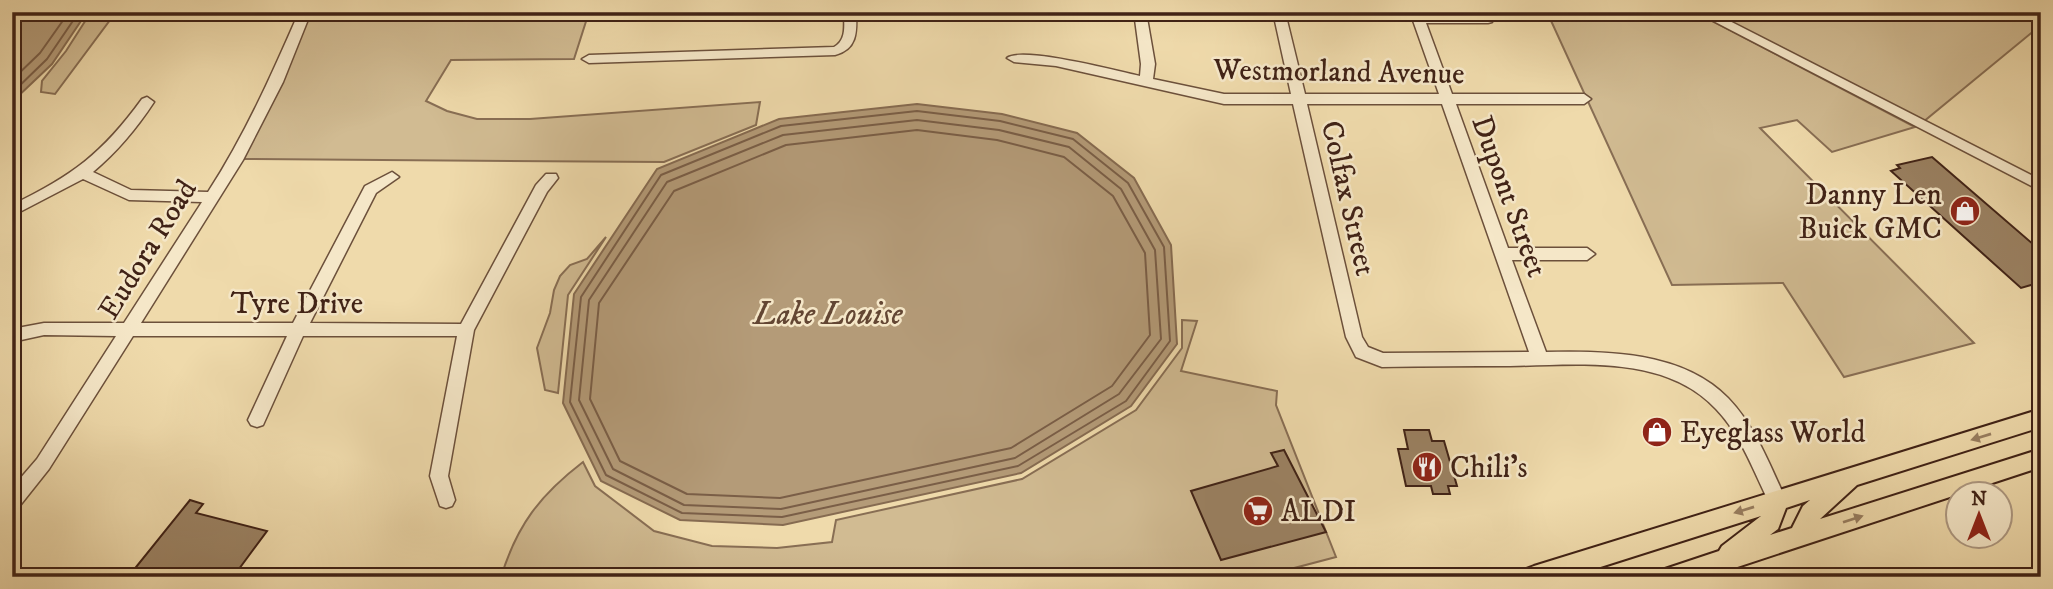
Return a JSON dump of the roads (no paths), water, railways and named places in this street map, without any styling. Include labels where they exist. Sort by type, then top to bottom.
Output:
[{"type":"main road","points":[[1534,577],[2041,418]]},
{"type":"main road","points":[[1673,577],[2041,458]]},
{"type":"main road","points":[[1800,536],[1811,513],[1856,475]]},
{"type":"main road","points":[[1718,562],[1770,522],[1777,500]]},
{"type":"street","name":"Eudora Road","points":[[12,502],[43,464],[256,124],[305,12]]},
{"type":"street","points":[[589,59],[835,51],[846,47],[850,34],[850,12]]},
{"type":"street","points":[[1140,12],[1148,64],[1146,82]]},
{"type":"street","name":"Colfax Street","points":[[1279,12],[1354,337],[1362,352],[1382,360],[1540,359]]},
{"type":"street","points":[[1702,12],[2041,186]]},
{"type":"street","points":[[1418,16],[1488,19]]},
{"type":"street","name":"Dupont Street","points":[[1418,16],[1540,359]]},
{"type":"street","name":"Westmorland Avenue","points":[[1014,58],[1049,61],[1224,99],[1584,99]]},
{"type":"street","points":[[12,211],[84,174],[113,149],[147,102]]},
{"type":"street","points":[[84,174],[130,195],[212,197]]},
{"type":"street","points":[[257,420],[298,330],[370,190],[392,177]]},
{"type":"street","points":[[446,500],[439,476],[466,331],[541,189],[551,178]]},
{"type":"street","points":[[1503,254],[1587,254]]},
{"type":"street","name":"Tyre Drive","points":[[12,335],[44,329],[466,331]]},
{"type":"street","points":[[1540,359],[1633,361],[1665,369],[1692,380],[1710,392],[1735,418],[1777,500]]},
{"type":"water","points":[[12,12],[87,12],[52,64],[12,102]]},
{"type":"water","name":"Lake Louise","points":[[917,104],[1002,114],[1077,133],[1134,178],[1171,245],[1177,344],[1131,406],[1021,473],[783,525],[680,520],[601,481],[563,403],[574,294],[657,169],[779,119]]},
{"type":"place","name":"Danny Len Buick GMC","points":[[1965,211]]},
{"type":"place","name":"Eyeglass World","points":[[1657,432]]},
{"type":"place","name":"Chili's","points":[[1427,467]]},
{"type":"place","name":"ALDI","points":[[1258,511]]}]
